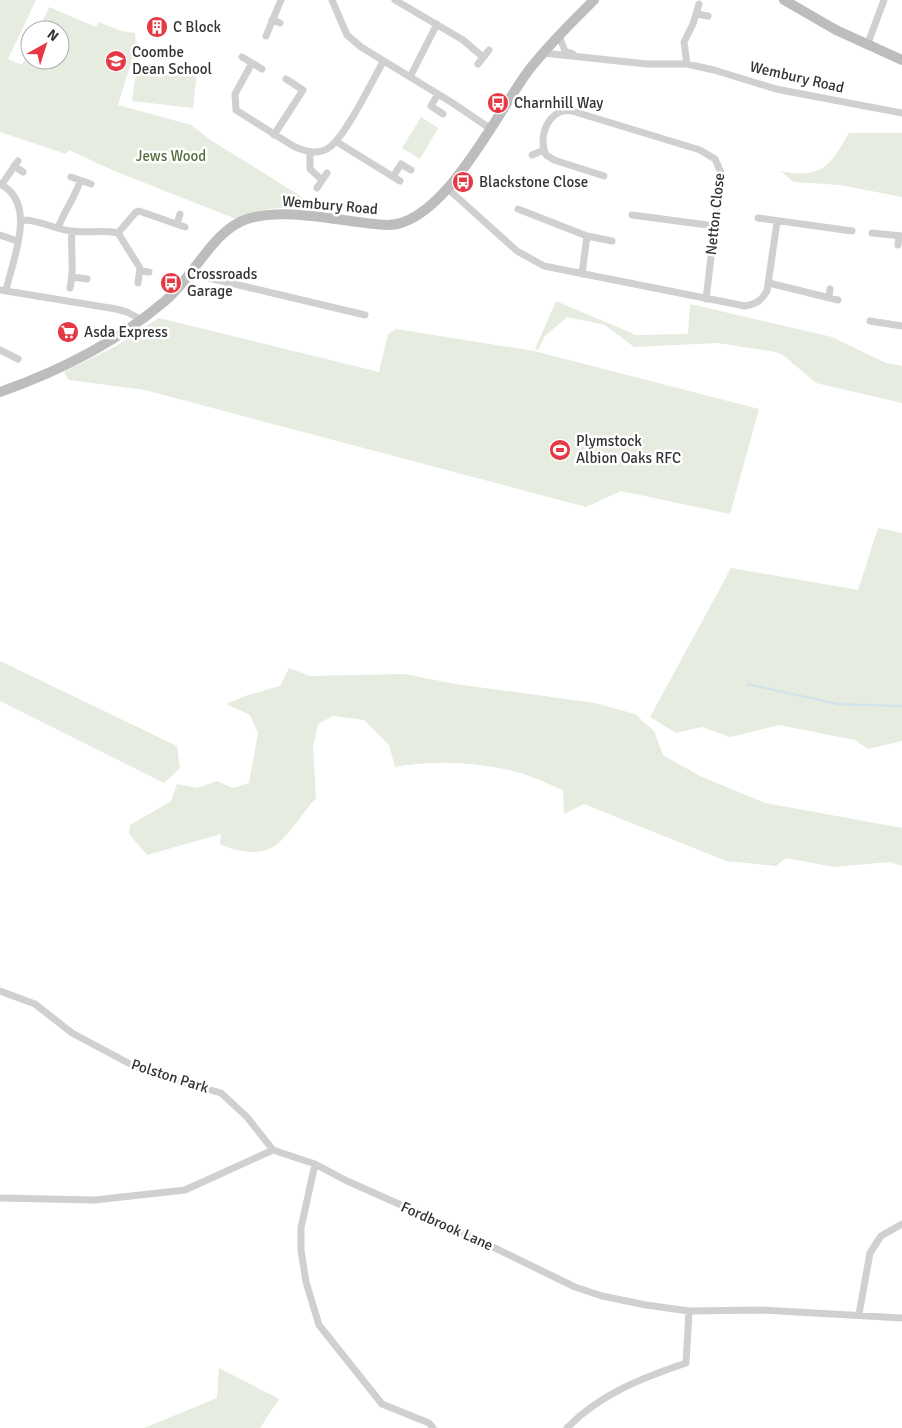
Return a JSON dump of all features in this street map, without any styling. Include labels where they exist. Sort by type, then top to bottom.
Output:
[{"type":"street","points":[[266,36],[276,22],[281,0]]},
{"type":"street","points":[[332,0],[348,35],[361,47],[491,129]]},
{"type":"street","points":[[395,0],[463,40],[483,57]]},
{"type":"street","points":[[543,53],[594,0]]},
{"type":"street","points":[[784,0],[822,22],[902,60]]},
{"type":"street","points":[[868,43],[884,0]]},
{"type":"street","points":[[687,64],[684,42],[697,14],[699,4]]},
{"type":"street","points":[[697,14],[708,16]]},
{"type":"street","points":[[410,77],[437,24]]},
{"type":"street","points":[[559,36],[565,50],[575,55]]},
{"type":"street","points":[[478,64],[488,50]]},
{"type":"street","name":"Wembury Road","points":[[0,392],[59,369],[121,335],[166,300],[192,274],[220,236],[229,228],[246,220],[292,216],[398,225],[422,214],[447,188],[491,129],[513,92],[543,53],[647,64],[687,64],[714,70],[776,90],[902,113]]},
{"type":"street","points":[[242,57],[262,69]]},
{"type":"street","points":[[252,63],[235,94],[236,110],[293,146],[310,152],[318,152],[337,142],[384,62]]},
{"type":"street","points":[[274,135],[306,92],[286,79]]},
{"type":"street","points":[[438,94],[431,106],[443,114]]},
{"type":"street","name":"Netton Close","points":[[544,150],[542,142],[550,119],[555,113],[563,109],[709,154],[719,165],[721,172],[706,299]]},
{"type":"street","points":[[659,146],[662,138]]},
{"type":"street","points":[[337,142],[400,181]]},
{"type":"street","points":[[532,156],[544,150],[546,156],[554,160],[595,169],[604,176]]},
{"type":"street","points":[[310,152],[310,169],[322,180]]},
{"type":"street","points":[[23,172],[16,164],[1,184],[9,189],[19,203],[21,220],[3,290],[116,309],[127,312],[142,320]]},
{"type":"street","points":[[393,176],[401,164],[411,170]]},
{"type":"street","points":[[317,188],[327,172]]},
{"type":"street","points":[[70,177],[91,184]]},
{"type":"street","points":[[58,228],[64,212],[76,194],[80,181]]},
{"type":"street","points":[[447,188],[501,238],[532,261],[552,268],[745,306],[754,304],[762,299],[769,282],[777,222]]},
{"type":"street","points":[[644,217],[645,208]]},
{"type":"street","points":[[518,209],[587,236],[612,241]]},
{"type":"street","points":[[118,233],[139,211],[185,227]]},
{"type":"street","points":[[177,224],[180,214]]},
{"type":"street","points":[[632,215],[715,226]]},
{"type":"street","points":[[758,218],[852,231]]},
{"type":"street","points":[[21,220],[37,220],[72,232],[102,230],[118,233],[141,271],[138,282]]},
{"type":"street","points":[[543,228],[546,220]]},
{"type":"street","points":[[831,228],[832,220]]},
{"type":"street","points":[[70,288],[73,277],[70,247],[72,232]]},
{"type":"street","points":[[872,233],[900,236],[898,245]]},
{"type":"street","points":[[0,235],[17,241]]},
{"type":"street","points":[[582,274],[587,236]]},
{"type":"street","points":[[141,271],[149,272]]},
{"type":"street","points":[[192,274],[365,314]]},
{"type":"street","points":[[73,277],[87,279]]},
{"type":"street","points":[[769,282],[838,300]]},
{"type":"street","points":[[829,298],[830,289]]},
{"type":"street","points":[[870,321],[888,321],[902,326]]},
{"type":"street","points":[[0,350],[18,359]]},
{"type":"street","name":"Polston Park","points":[[0,991],[35,1004],[72,1032],[132,1065],[221,1093],[247,1117],[273,1150]]},
{"type":"street","points":[[0,1198],[95,1200],[185,1190],[273,1150]]},
{"type":"street","name":"Fordbrook Lane","points":[[273,1150],[315,1164],[345,1180],[466,1234],[575,1287],[602,1296],[689,1311],[761,1310],[859,1314],[902,1318]]},
{"type":"street","points":[[315,1164],[301,1228],[301,1250],[306,1282],[318,1325],[382,1404],[429,1423],[433,1428]]},
{"type":"street","points":[[859,1314],[870,1253],[880,1236],[902,1224]]},
{"type":"street","points":[[567,1428],[577,1417],[617,1389],[686,1363],[689,1311]]},
{"type":"green space","name":"Jews Wood","points":[[0,0],[36,0],[27,20],[20,20],[20,34],[8,59],[20,64],[20,70],[70,70],[70,20],[43,20],[49,7],[96,27],[99,22],[121,31],[135,33],[136,47],[118,105],[191,125],[212,141],[299,195],[315,209],[274,208],[236,219],[112,170],[69,150],[66,154],[0,132]]},
{"type":"green space","points":[[137,65],[197,73],[193,108],[132,101]]},
{"type":"green space","points":[[421,117],[438,128],[420,159],[402,148]]},
{"type":"green space","points":[[849,133],[902,133],[902,197],[840,185],[794,182],[780,171],[805,173],[823,168],[836,154]]},
{"type":"green space","points":[[556,301],[636,335],[688,334],[690,304],[832,337],[886,363],[902,366],[902,403],[816,383],[783,355],[776,352],[718,343],[634,347],[605,325],[567,317],[545,336],[538,350],[535,349]]},
{"type":"green space","name":"Plymstock Albion Oaks RFC","points":[[159,318],[379,372],[388,334],[396,329],[534,351],[759,409],[730,514],[621,491],[586,507],[145,390],[69,380],[64,372],[116,346]]},
{"type":"green space","points":[[878,528],[902,533],[902,741],[868,749],[855,740],[779,725],[730,737],[702,727],[676,733],[650,717],[731,568],[858,590]]},
{"type":"green space","points":[[0,661],[177,746],[180,768],[164,783],[0,701]]},
{"type":"green space","points":[[289,668],[310,676],[404,674],[456,684],[595,703],[635,714],[654,731],[663,755],[700,776],[765,803],[902,828],[902,866],[890,862],[834,867],[786,858],[776,866],[726,861],[584,804],[564,814],[563,790],[517,772],[487,766],[456,763],[425,763],[395,767],[389,745],[364,720],[333,716],[318,724],[313,748],[316,798],[286,836],[276,845],[263,851],[240,851],[220,844],[221,834],[147,855],[129,834],[130,825],[171,801],[177,784],[197,788],[217,781],[233,788],[249,783],[258,733],[250,715],[226,704],[245,696],[280,686]]},
{"type":"green space","points":[[219,1368],[279,1399],[260,1428],[144,1428],[217,1398]]},
{"type":"waterway","points":[[747,684],[838,704],[902,706]]},
{"type":"place","name":"C Block","points":[[157,27]]},
{"type":"place","name":"Coombe Dean School","points":[[116,61]]},
{"type":"place","name":"Charnhill Way","points":[[498,103]]},
{"type":"place","name":"Blackstone Close","points":[[463,182]]},
{"type":"place","name":"Crossroads Garage","points":[[171,283]]},
{"type":"place","name":"Asda Express","points":[[68,332]]},
{"type":"place","name":"Plymstock Albion Oaks RFC","points":[[560,450]]}]
